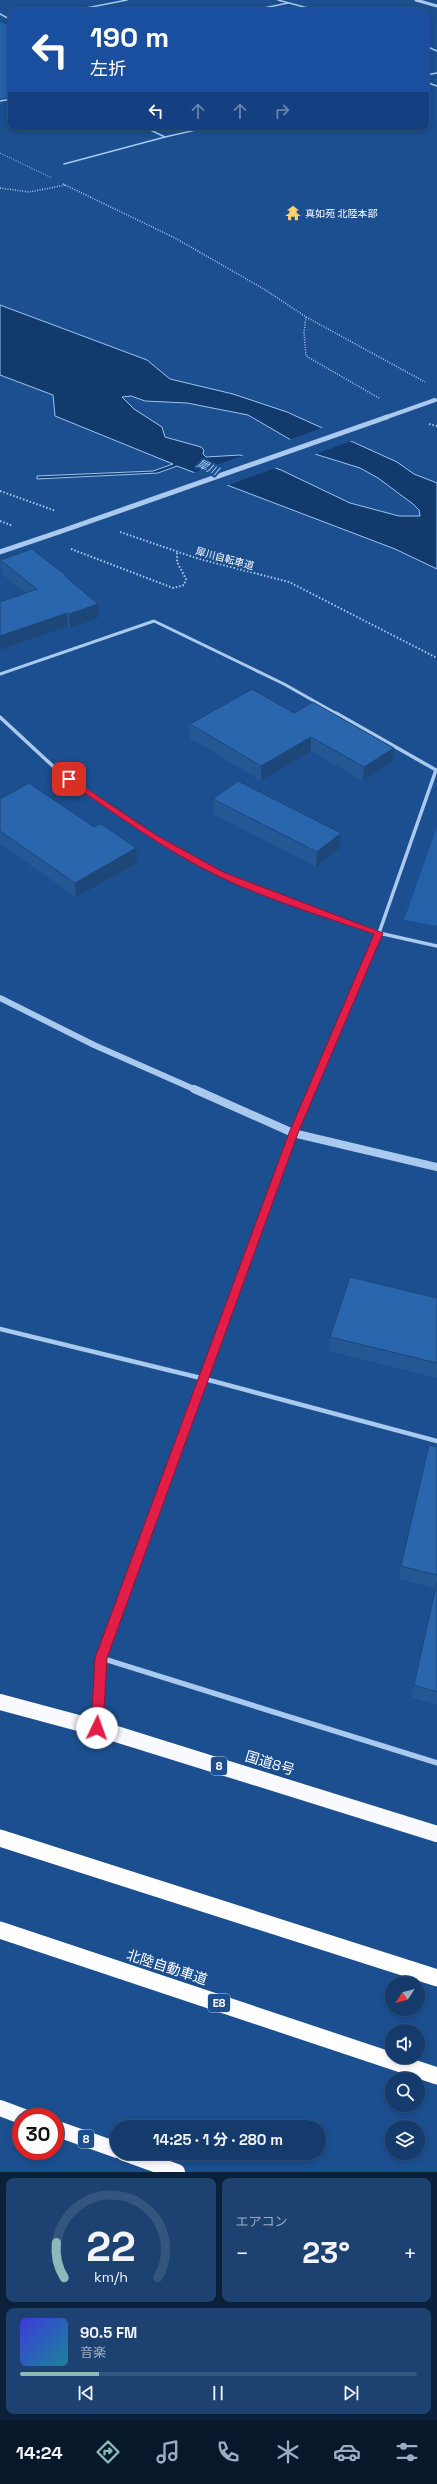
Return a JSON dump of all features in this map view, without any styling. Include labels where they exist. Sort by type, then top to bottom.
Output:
[{"type":"highway","name":"国道8号","points":[[0,1702],[97,1728],[437,1834]]},
{"type":"highway","points":[[0,1838],[437,1978]]},
{"type":"highway","name":"北陸自動車道","points":[[0,1930],[437,2076]]},
{"type":"highway","points":[[0,2108],[12,2112]]},
{"type":"highway","name":"8","points":[[64,2131],[110,2148]]},
{"type":"highway","points":[[144,2160],[178,2172]]},
{"type":"street","points":[[87,8],[128,0]]},
{"type":"street","points":[[278,0],[308,8]]},
{"type":"street","points":[[416,0],[437,6]]},
{"type":"street","points":[[264,8],[289,3]]},
{"type":"street","points":[[150,130],[165,137]]},
{"type":"street","points":[[64,164],[196,130]]},
{"type":"street","points":[[0,552],[436,400]]},
{"type":"street","points":[[0,674],[154,621],[284,684],[436,770],[379,933],[293,1133],[205,1379],[101,1658],[97,1728]]},
{"type":"street","points":[[0,718],[56,769],[153,837],[220,874],[262,892],[379,933],[437,946]]},
{"type":"street","points":[[0,998],[94,1045],[293,1133],[437,1167]]},
{"type":"street","points":[[0,1329],[205,1379],[437,1441]]},
{"type":"street","points":[[101,1658],[437,1763]]},
{"type":"path","points":[[0,153],[52,178]]},
{"type":"path","points":[[59,182],[175,238],[264,289],[306,317],[430,384]]},
{"type":"path","points":[[0,188],[29,192],[66,185]]},
{"type":"path","points":[[306,317],[304,332],[306,356],[380,399]]},
{"type":"path","points":[[426,423],[437,426]]},
{"type":"path","points":[[0,491],[58,511]]},
{"type":"path","points":[[0,521],[173,588],[184,585],[186,579],[177,562],[177,551]]},
{"type":"path","name":"犀川自転車道","points":[[117,531],[177,551],[289,582],[310,591],[437,658]]},
{"type":"shaded area","points":[[0,22],[8,26],[8,97],[0,99]]},
{"type":"shaded area","points":[[437,827],[437,926],[404,920]]},
{"type":"water","name":"犀川","points":[[0,305],[147,360],[170,379],[233,394],[287,412],[397,462],[414,474],[437,483],[437,569],[395,549],[177,466],[158,473],[37,479],[37,476],[153,471],[173,464],[55,416],[53,395],[0,375]],"holes":[[[131,396],[145,401],[187,403],[248,415],[315,454],[360,468],[378,478],[413,504],[419,510],[420,516],[399,516],[350,503],[281,470],[240,455],[206,457],[203,454],[204,450],[201,447],[165,437],[162,427],[134,409],[122,397]]]},
{"type":"pier","points":[[324,427],[354,440],[313,455],[286,441]]},
{"type":"pier","points":[[245,455],[278,467],[223,487],[190,474]]},
{"type":"building","points":[[32,549],[67,576],[65,576],[98,604],[0,636],[0,602],[37,589],[0,560]]},
{"type":"building","points":[[252,689],[294,713],[313,702],[394,748],[364,767],[311,737],[261,766],[190,724]]},
{"type":"building","points":[[238,781],[341,833],[317,852],[213,799]]},
{"type":"building","points":[[29,783],[94,827],[100,824],[106,827],[136,848],[75,883],[0,831],[0,799]]},
{"type":"building","points":[[350,1277],[437,1298],[437,1363],[330,1337]]},
{"type":"building","points":[[429,1445],[437,1447],[437,1575],[401,1566]]},
{"type":"building","points":[[437,1582],[437,1692],[414,1685]]},
{"type":"place","name":"真如苑 北陸本部","points":[[293,213]]},
{"type":"route","points":[[69,779],[153,837],[220,874],[262,892],[286,899],[379,933],[293,1133],[205,1379],[101,1658],[97,1728]]}]
